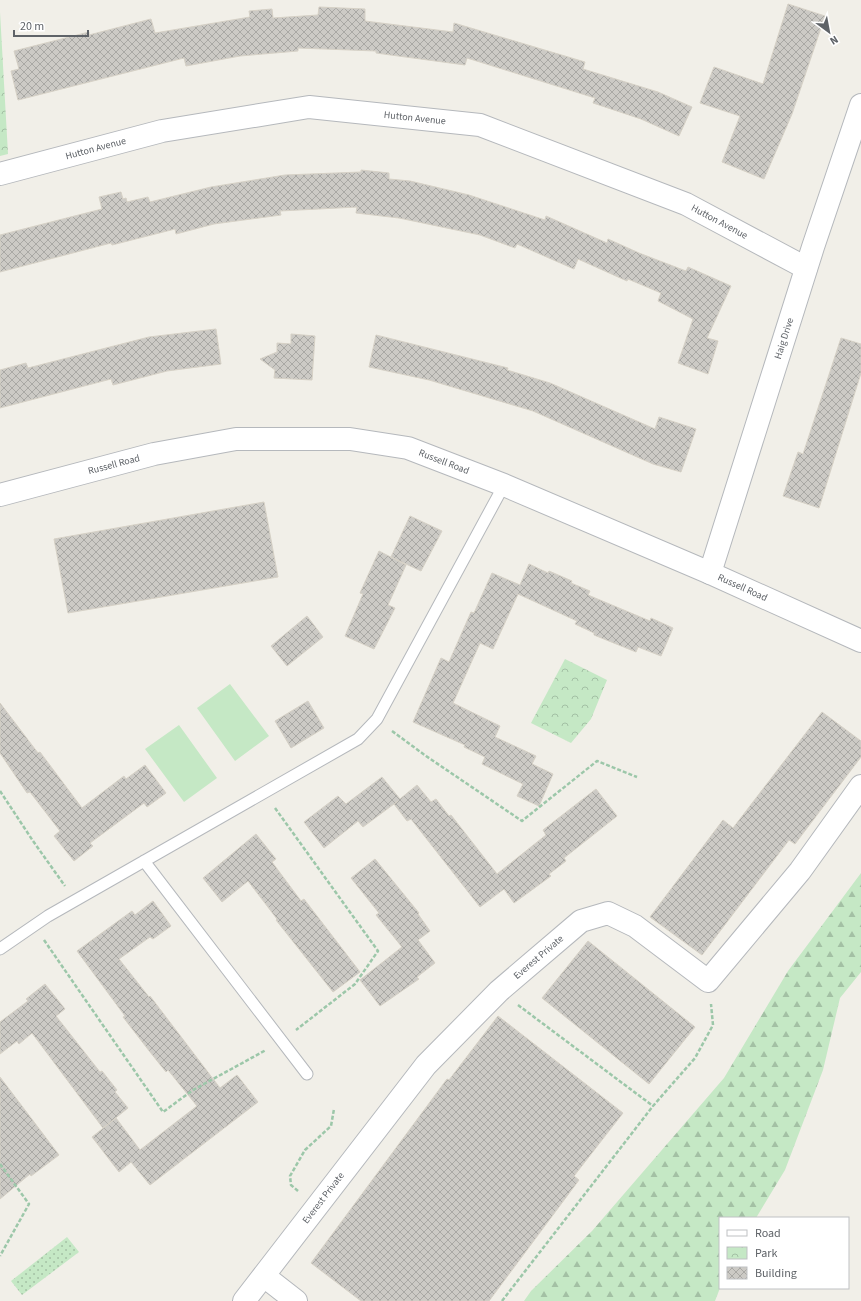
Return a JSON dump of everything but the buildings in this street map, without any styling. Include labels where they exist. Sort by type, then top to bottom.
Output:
[{"type":"street","name":"Haig Drive","points":[[710,573],[806,268],[861,104]]},
{"type":"street","name":"Hutton Avenue","points":[[0,174],[162,131],[308,107],[480,125],[686,204],[806,268]]},
{"type":"street","name":"Russell Road","points":[[0,494],[154,454],[236,439],[350,439],[408,448],[504,485],[710,573],[861,641]]},
{"type":"street","points":[[708,981],[800,871],[861,786]]},
{"type":"street","name":"Everest Private","points":[[244,1301],[426,1065],[499,992],[581,921],[608,913],[635,926],[708,981]]},
{"type":"street","points":[[264,1276],[296,1301]]},
{"type":"lane","points":[[0,949],[34,925],[76,900],[358,739],[377,719],[504,485]]},
{"type":"lane","points":[[144,861],[307,1074]]},
{"type":"path","points":[[377,719],[426,756],[522,821],[597,761],[637,777]]},
{"type":"path","points":[[0,791],[33,841],[76,900]]},
{"type":"path","points":[[34,925],[163,1112],[193,1090],[282,1041],[355,984],[378,951],[264,793]]},
{"type":"path","points":[[502,1301],[653,1106],[695,1058],[713,1026],[708,981]]},
{"type":"path","points":[[499,992],[653,1106]]},
{"type":"path","points":[[317,1206],[291,1185],[290,1176],[305,1150],[331,1126],[334,1109]]},
{"type":"path","points":[[0,1164],[30,1204],[0,1256]]},
{"type":"green space","points":[[0,12],[8,154],[0,156]]},
{"type":"green space","points":[[565,659],[607,680],[591,719],[571,743],[531,723]]},
{"type":"green space","points":[[230,684],[269,736],[235,761],[197,708]]},
{"type":"green space","points":[[179,725],[217,778],[184,802],[145,749]]},
{"type":"green space","points":[[861,873],[861,972],[840,998],[823,1070],[785,1170],[757,1217],[719,1217],[720,1289],[715,1301],[524,1301],[531,1291],[592,1231],[724,1078],[788,971]]},
{"type":"green space","points":[[67,1237],[79,1252],[22,1295],[11,1281]]}]
